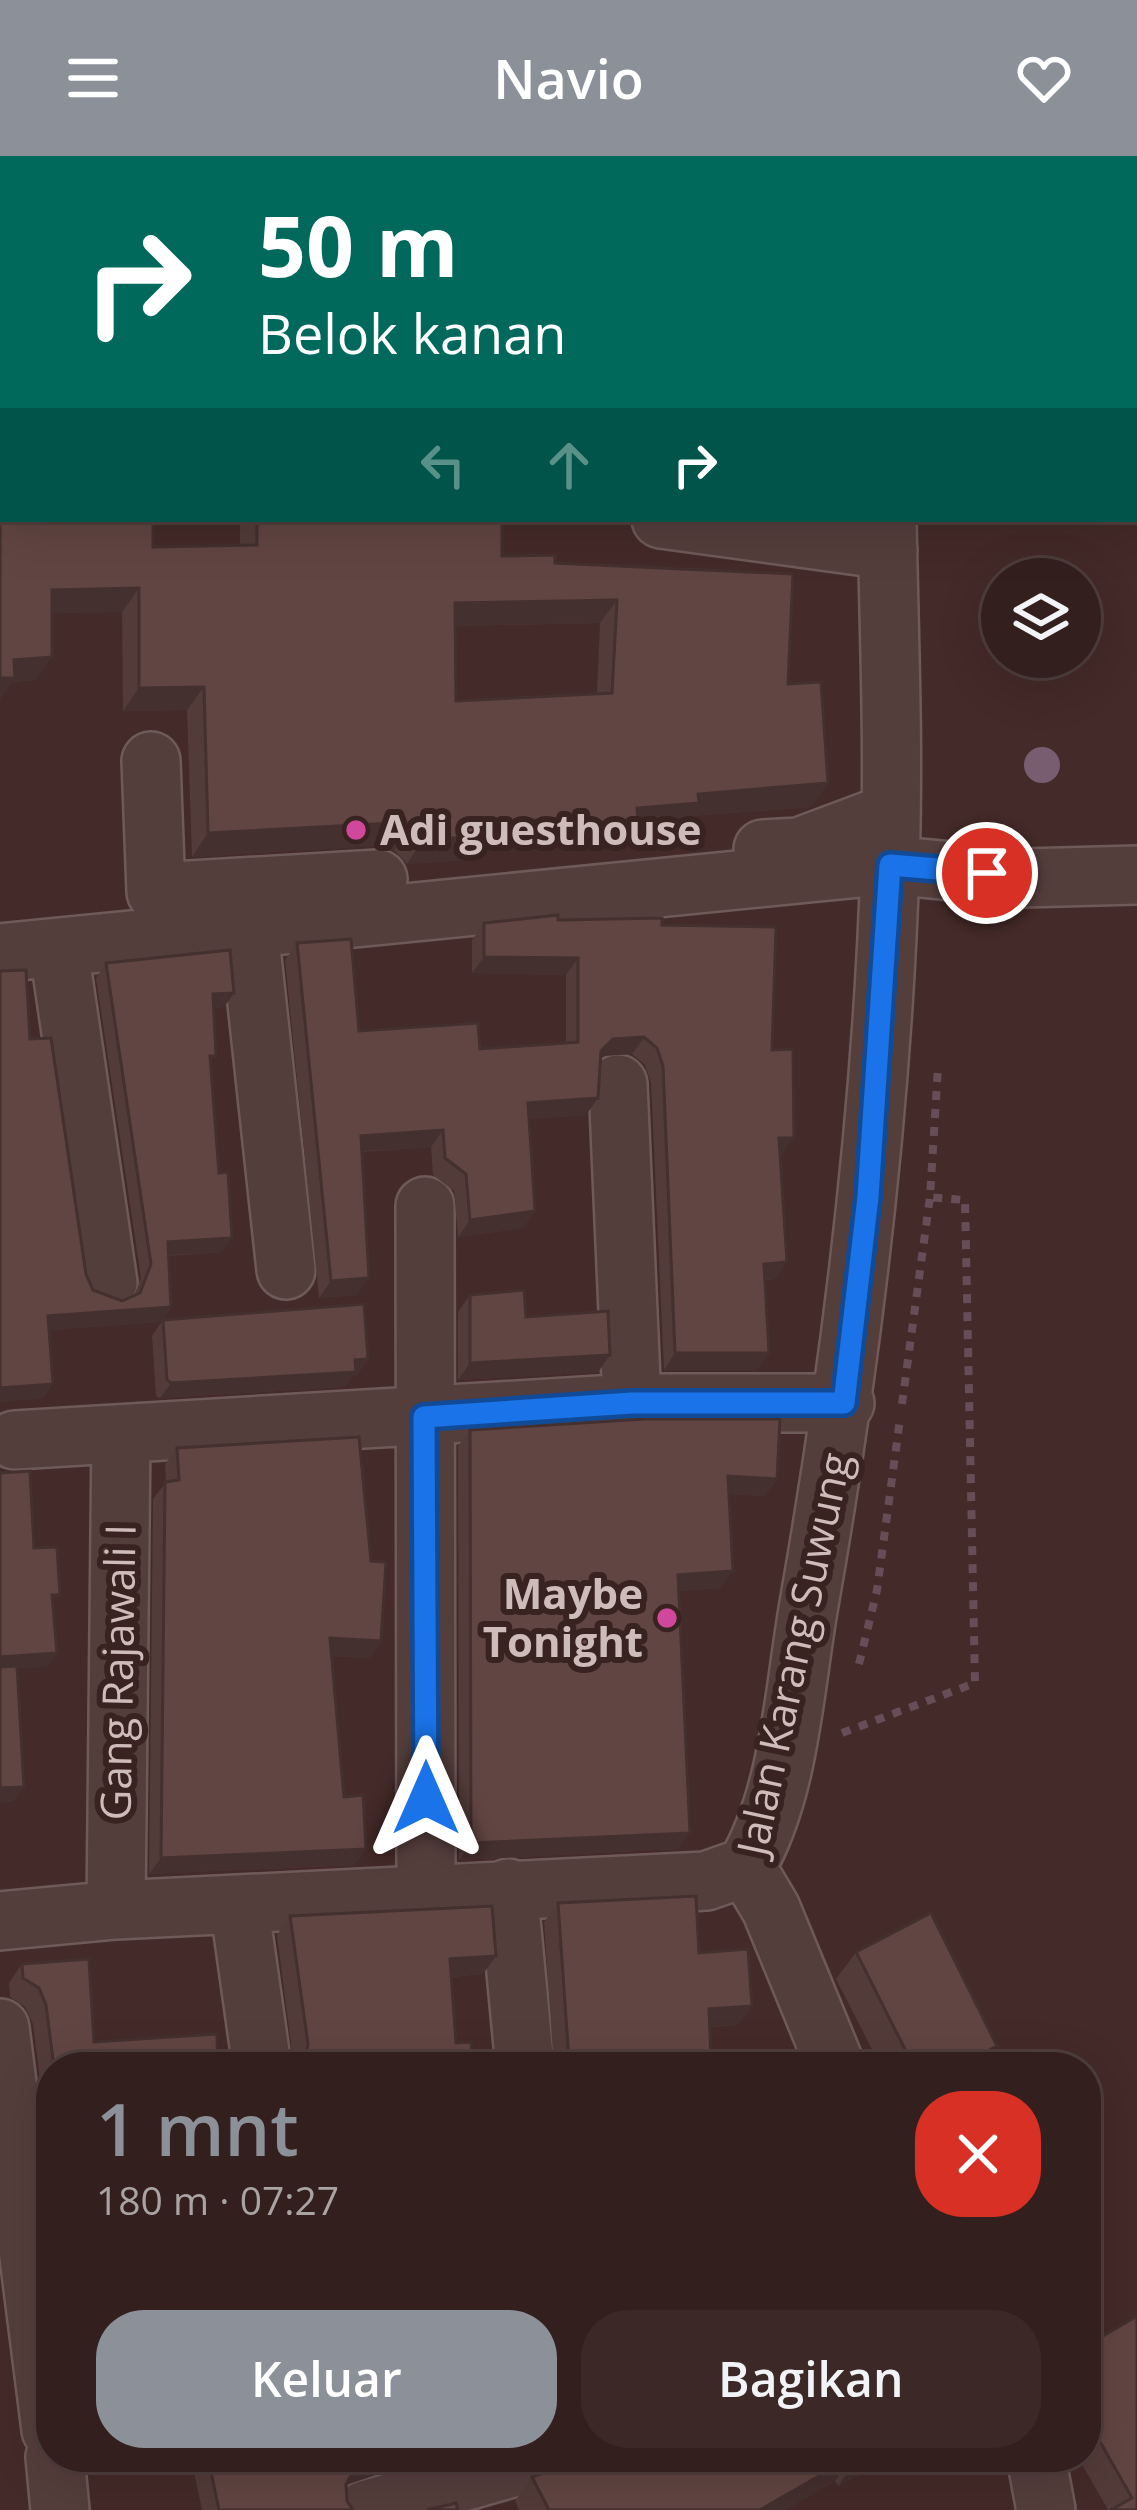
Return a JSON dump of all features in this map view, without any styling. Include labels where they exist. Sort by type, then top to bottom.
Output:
[{"type":"street","points":[[706,522],[888,534]]},
{"type":"street","name":"Jalan Karang Suwung","points":[[830,2052],[771,1909],[746,1867],[766,1833],[783,1749],[844,1403],[868,1197],[890,839],[888,534]]},
{"type":"street","points":[[151,761],[152,885],[163,895],[890,839],[1023,878],[1137,875]]},
{"type":"street","points":[[0,953],[249,930],[890,839]]},
{"type":"street","points":[[249,930],[286,1270]]},
{"type":"street","points":[[59,951],[108,1283]]},
{"type":"street","points":[[618,1084],[632,1403]]},
{"type":"street","points":[[425,1206],[427,1893]]},
{"type":"street","points":[[15,1439],[632,1403],[844,1403]]},
{"type":"street","name":"Gang Rajawali I","points":[[116,1910],[121,1434]]},
{"type":"street","points":[[0,1921],[116,1910],[706,1881],[746,1867]]},
{"type":"street","points":[[508,1888],[524,2052]]},
{"type":"street","points":[[239,1904],[260,2052]]},
{"type":"street","points":[[0,2028],[36,2312]]},
{"type":"street","points":[[56,2472],[60,2510]]},
{"type":"street","points":[[365,2510],[498,2472]]},
{"type":"street","points":[[1039,2472],[1046,2510]]},
{"type":"path","points":[[783,1749],[975,1683],[965,1200],[868,1197]]},
{"type":"building","points":[[0,522],[153,522],[153,547],[257,545],[257,522],[502,522],[502,556],[555,555],[555,563],[793,574],[788,684],[821,682],[828,783],[698,794],[699,803],[637,808],[638,821],[590,825],[589,816],[498,823],[498,835],[423,840],[410,827],[393,823],[208,833],[204,687],[139,688],[139,588],[52,590],[52,657],[14,660],[15,678],[0,678]],"holes":[[[617,600],[612,693],[456,701],[455,603]]]},
{"type":"building","points":[[558,915],[558,920],[662,918],[662,925],[776,927],[772,1050],[793,1049],[794,1138],[779,1138],[787,1262],[764,1264],[769,1353],[675,1353],[663,1066],[657,1048],[644,1037],[613,1039],[601,1051],[598,1098],[528,1103],[535,1211],[470,1220],[466,1174],[445,1158],[443,1130],[361,1136],[369,1278],[331,1281],[297,943],[351,939],[359,1031],[478,1023],[480,1049],[578,1042],[578,958],[484,957],[484,923]]},
{"type":"building","points":[[230,950],[234,993],[213,994],[216,1056],[210,1056],[219,1173],[228,1172],[232,1238],[168,1242],[171,1307],[48,1316],[53,1384],[0,1388],[0,971],[26,970],[30,1039],[51,1038],[86,1274],[93,1290],[122,1301],[140,1293],[151,1264],[106,963]]},
{"type":"building","points":[[524,1290],[526,1317],[608,1311],[610,1355],[470,1363],[470,1295]]},
{"type":"building","points":[[364,1304],[368,1359],[355,1360],[356,1372],[167,1380],[163,1320]]},
{"type":"building","points":[[645,1419],[780,1419],[777,1479],[728,1476],[733,1571],[678,1575],[690,1833],[471,1843],[470,1430]]},
{"type":"building","points":[[359,1437],[371,1561],[386,1562],[381,1641],[330,1638],[344,1797],[363,1795],[366,1849],[161,1858],[165,1482],[179,1480],[177,1448]]},
{"type":"building","points":[[30,1471],[34,1548],[57,1547],[60,1595],[52,1595],[57,1653],[0,1657],[0,1473]]},
{"type":"building","points":[[17,1666],[24,1787],[0,1788],[0,1667]]},
{"type":"building","points":[[696,1896],[699,1953],[748,1949],[752,2006],[709,2009],[711,2052],[568,2052],[558,1903]]},
{"type":"building","points":[[492,1906],[496,1956],[450,1959],[456,2043],[471,2042],[472,2052],[307,2052],[290,1916]]},
{"type":"building","points":[[931,1913],[997,2046],[985,2052],[906,2052],[856,1952]]},
{"type":"building","points":[[89,1959],[94,2042],[217,2034],[218,2052],[52,2052],[46,2005],[39,1988],[23,1978],[22,1964]]},
{"type":"building","points":[[1137,2316],[1137,2510],[1111,2510],[1132,2498],[1101,2443],[1101,2337]]},
{"type":"building","points":[[211,2472],[353,2472],[346,2484],[353,2510],[219,2510]]},
{"type":"building","points":[[546,2472],[826,2472],[760,2510],[549,2510],[532,2477]]},
{"type":"building","points":[[456,2503],[458,2510],[427,2510]]},
{"type":"place","name":"Adi guesthouse","points":[[356,830]]},
{"type":"place","name":"Maybe Tonight","points":[[667,1618]]},
{"type":"route","points":[[426,1798],[424,1417],[632,1403],[844,1403],[868,1197],[890,865],[987,873]]}]
